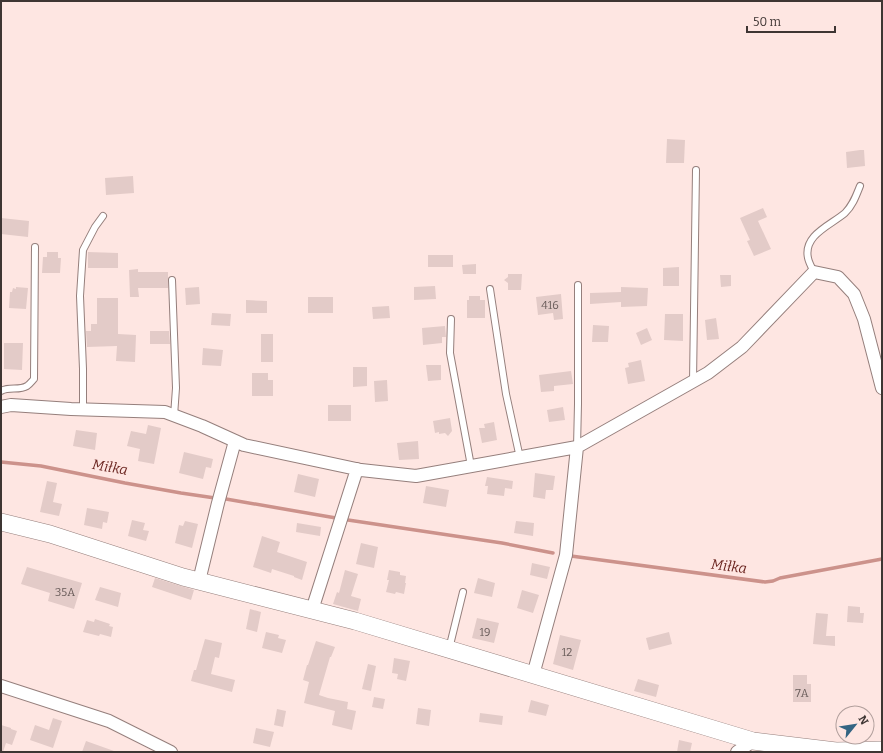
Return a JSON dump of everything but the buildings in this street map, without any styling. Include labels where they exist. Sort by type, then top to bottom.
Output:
[{"type":"street","points":[[1,407],[11,405],[164,412],[202,426],[244,445],[357,470],[416,476],[577,447],[708,373],[742,347],[814,272],[838,277],[854,294],[864,319],[882,388]]},
{"type":"street","points":[[199,581],[235,441]]},
{"type":"street","points":[[533,675],[566,555],[577,447]]},
{"type":"street","points":[[312,610],[357,470]]},
{"type":"street","points":[[1,522],[50,534],[176,575],[355,621],[753,741],[836,751],[882,750]]},
{"type":"street","points":[[1,686],[110,721],[171,752]]},
{"type":"street","points":[[737,752],[753,741]]},
{"type":"lane","points":[[693,382],[696,170]]},
{"type":"lane","points":[[814,272],[808,258],[808,246],[816,233],[845,212],[855,200],[860,186]]},
{"type":"lane","points":[[83,409],[80,296],[83,250],[95,227],[103,216]]},
{"type":"lane","points":[[1,391],[5,388],[28,386],[34,379],[35,247]]},
{"type":"lane","points":[[172,280],[176,388],[174,416]]},
{"type":"lane","points":[[577,447],[578,285]]},
{"type":"lane","points":[[490,289],[506,394],[520,458]]},
{"type":"lane","points":[[451,319],[450,353],[471,466]]},
{"type":"lane","points":[[449,650],[463,592]]},
{"type":"waterway","name":"Miłka","points":[[1,462],[41,466],[125,483],[215,498]]},
{"type":"waterway","name":"Miłka","points":[[226,499],[336,518]]},
{"type":"waterway","name":"Miłka","points":[[348,520],[502,543],[553,553]]},
{"type":"waterway","name":"Miłka","points":[[571,556],[765,582],[882,559]]}]
